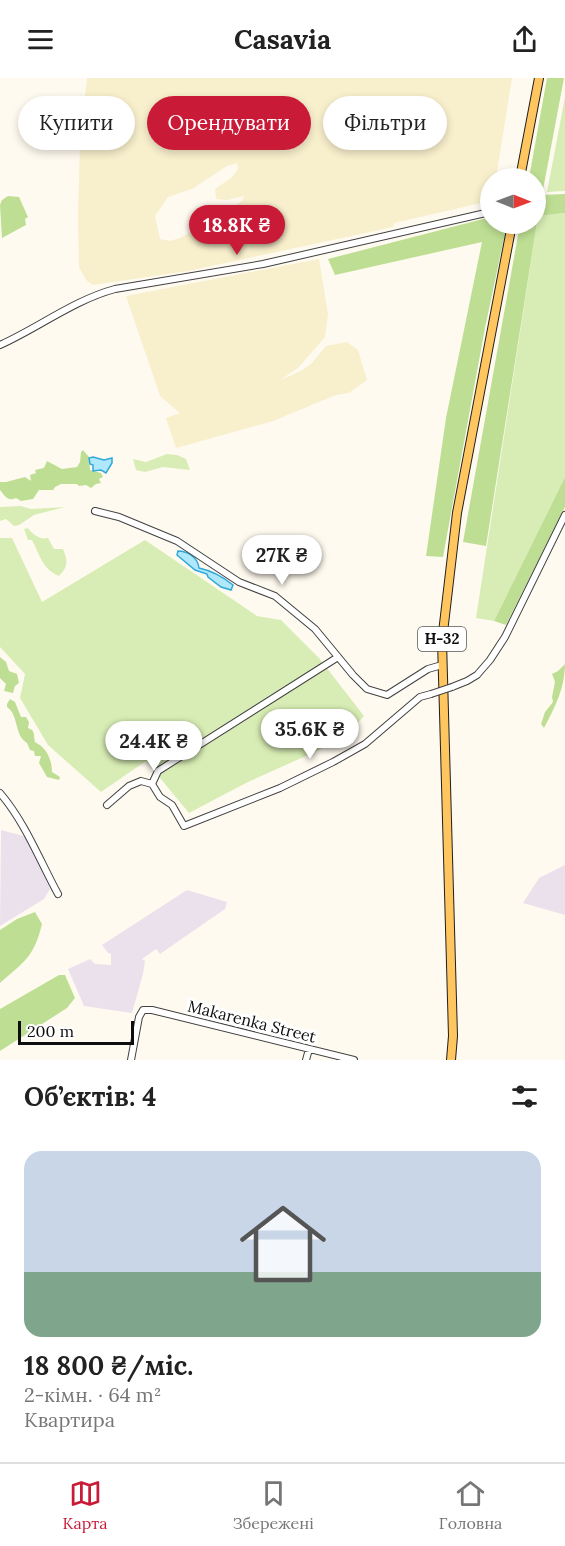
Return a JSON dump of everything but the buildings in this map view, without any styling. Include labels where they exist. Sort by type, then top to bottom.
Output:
[{"type":"main road","points":[[522,168],[539,78]]},
{"type":"main road","name":"Н-32","points":[[451,1060],[453,1036],[442,641],[457,513],[510,234]]},
{"type":"street","points":[[0,345],[29,332],[95,294],[263,264],[480,214]]},
{"type":"street","points":[[95,511],[177,541],[239,582],[274,596],[315,629],[367,689],[387,695],[428,669],[442,665]]},
{"type":"street","points":[[107,805],[129,786],[141,781],[152,784],[159,798],[172,805],[184,826],[280,788],[333,762],[365,744],[420,697],[452,687],[477,675],[505,637],[565,515]]},
{"type":"street","points":[[152,784],[158,771],[338,657]]},
{"type":"street","points":[[0,793],[7,801],[58,894]]},
{"type":"street","name":"Makarenka Street","points":[[130,1060],[139,1017],[143,1010],[152,1010],[354,1060]]},
{"type":"street","points":[[306,1060],[309,1049]]},
{"type":"shaded area","points":[[87,78],[512,78],[498,168],[480,168],[480,203],[394,223],[393,227],[188,271],[93,285],[86,280],[79,267],[80,150],[135,150],[135,96],[85,96]],"holes":[[[237,163],[238,169],[231,178],[215,189],[216,199],[227,200],[244,196],[242,201],[235,206],[213,211],[207,223],[180,238],[170,241],[160,239],[155,216],[168,197],[192,189],[227,166]]]},
{"type":"shaded area","points":[[319,259],[328,314],[325,337],[298,368],[280,380],[301,371],[312,363],[326,346],[347,342],[358,350],[367,380],[349,393],[336,395],[273,421],[176,448],[166,418],[180,413],[160,396],[126,296]]},
{"type":"shaded area","points":[[1,830],[24,836],[29,842],[50,889],[44,899],[0,926]]},
{"type":"shaded area","points":[[565,865],[565,915],[523,903],[539,878]]},
{"type":"shaded area","points":[[187,890],[227,902],[225,909],[160,954],[156,949],[142,959],[145,961],[143,974],[132,1013],[84,1006],[68,969],[90,959],[95,964],[111,965],[111,954],[102,945]]},
{"type":"green space","points":[[547,78],[564,78],[546,174],[546,168],[531,168]]},
{"type":"green space","points":[[565,97],[565,191],[547,192]]},
{"type":"green space","points":[[565,194],[565,213],[546,215],[546,195]]},
{"type":"green space","points":[[8,196],[19,197],[28,217],[25,219],[26,225],[2,238],[0,205],[2,200]]},
{"type":"green space","points":[[565,213],[565,477],[494,621],[476,618],[535,234],[546,234],[546,215]]},
{"type":"green space","points":[[480,220],[480,234],[505,234],[485,328],[443,557],[426,556],[446,418],[482,242],[335,275],[328,259]]},
{"type":"green space","points":[[518,234],[535,234],[486,546],[463,542]]},
{"type":"green space","points":[[83,450],[89,457],[90,470],[101,473],[103,477],[99,479],[101,483],[91,488],[86,485],[61,484],[53,490],[39,490],[33,499],[21,501],[16,498],[9,499],[0,490],[0,482],[25,477],[31,481],[30,475],[36,473],[35,470],[44,468],[47,461],[62,469],[77,467]]},
{"type":"green space","points":[[167,454],[186,459],[190,470],[163,467],[145,472],[136,470],[133,459],[146,462]]},
{"type":"green space","points":[[565,477],[565,507],[506,625],[494,621]]},
{"type":"green space","points":[[21,506],[31,509],[65,507],[34,515],[19,525],[14,526],[6,519],[0,521],[0,507]]},
{"type":"green space","points":[[28,528],[36,536],[48,538],[54,549],[63,549],[66,564],[59,576],[49,570],[32,540],[28,540],[24,529]]},
{"type":"green space","points":[[0,538],[12,538],[42,602],[145,540],[257,616],[281,620],[319,658],[364,716],[343,739],[246,783],[189,813],[146,761],[101,792],[48,745],[20,698],[25,674],[0,647]]},
{"type":"green space","points":[[0,657],[6,662],[9,671],[17,674],[19,683],[15,686],[13,693],[4,691],[6,684],[0,678]]},
{"type":"green space","points":[[565,664],[561,689],[544,728],[541,724],[545,712],[553,702],[555,682],[552,674]]},
{"type":"green space","points":[[10,699],[15,702],[21,717],[26,717],[29,722],[28,728],[33,732],[35,742],[46,751],[52,772],[60,777],[59,780],[47,777],[39,763],[41,756],[35,756],[34,751],[30,750],[20,735],[13,715],[7,707]]},
{"type":"green space","points":[[35,912],[42,924],[32,952],[0,983],[0,930],[17,919]]},
{"type":"green space","points":[[59,975],[65,975],[75,998],[67,1008],[0,1051],[0,1009]]},
{"type":"water","points":[[89,458],[104,460],[112,458],[112,463],[106,473],[101,470],[93,471]]},
{"type":"water","points":[[178,551],[192,556],[199,568],[221,576],[233,585],[231,590],[221,587],[207,574],[195,570],[177,555]]}]
